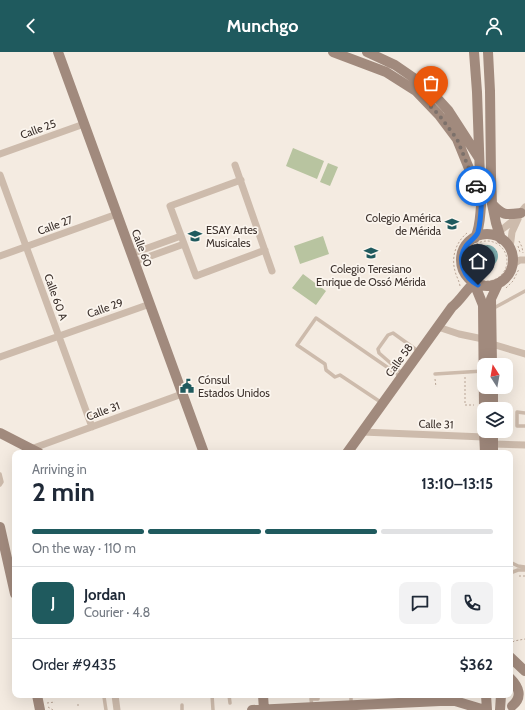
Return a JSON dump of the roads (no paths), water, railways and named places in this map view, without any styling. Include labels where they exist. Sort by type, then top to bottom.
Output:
[{"type":"main road","name":"Calle 60","points":[[58,52],[203,450]]},
{"type":"main road","points":[[333,52],[386,72],[416,91],[439,115],[457,139],[481,198]]},
{"type":"main road","points":[[365,64],[368,52],[396,65],[427,87],[448,110],[491,177]]},
{"type":"main road","points":[[474,52],[481,198],[480,224],[478,232],[471,235],[463,250],[461,261],[465,274],[474,283],[478,285],[501,287]]},
{"type":"main road","points":[[486,358],[491,299],[501,287],[511,270],[521,260],[512,254],[513,246],[506,243],[498,235],[492,204],[488,52]]},
{"type":"main road","points":[[456,122],[471,132],[478,126]]},
{"type":"main road","points":[[492,204],[504,214],[511,214],[523,210]]},
{"type":"main road","points":[[471,235],[498,235]]},
{"type":"main road","points":[[474,283],[483,305],[491,358]]},
{"type":"main road","name":"Calle 58","points":[[349,450],[452,308],[474,283]]},
{"type":"main road","points":[[0,433],[29,450]]},
{"type":"main road","points":[[485,450],[486,438]]},
{"type":"main road","points":[[489,438],[493,449]]},
{"type":"main road","points":[[0,526],[2,545],[12,583]]},
{"type":"main road","points":[[513,660],[525,671]]},
{"type":"main road","points":[[513,674],[525,678]]},
{"type":"main road","points":[[513,681],[518,688],[519,693],[514,708]]},
{"type":"main road","points":[[264,710],[267,698]]},
{"type":"main road","points":[[472,698],[478,709]]},
{"type":"main road","points":[[478,709],[484,698]]},
{"type":"main road","points":[[501,698],[501,710],[514,708],[525,701]]},
{"type":"main road","points":[[252,710],[309,708],[354,704],[412,705],[448,699],[478,709]]},
{"type":"street","name":"Calle 25","points":[[0,154],[84,124]]},
{"type":"street","points":[[235,165],[272,271]]},
{"type":"street","name":"Calle 60 A","points":[[0,175],[92,427]]},
{"type":"street","points":[[240,180],[170,206],[196,276],[265,250]]},
{"type":"street","points":[[498,235],[523,210]]},
{"type":"street","points":[[513,246],[512,232],[523,210]]},
{"type":"street","name":"Calle 27","points":[[0,256],[117,214]]},
{"type":"street","points":[[133,258],[181,236]]},
{"type":"street","points":[[133,258],[184,244]]},
{"type":"street","name":"Calle 29","points":[[0,357],[150,304]]},
{"type":"street","points":[[438,327],[488,341],[525,354]]},
{"type":"street","name":"Calle 31","points":[[34,450],[182,394]]},
{"type":"street","name":"Calle 31","points":[[362,432],[477,433]]},
{"type":"street","points":[[493,449],[525,445]]},
{"type":"street","points":[[115,698],[117,710]]},
{"type":"lane","points":[[491,309],[525,291]]},
{"type":"lane","points":[[382,404],[340,374],[335,376],[330,373],[326,370],[325,364],[297,345],[316,318],[402,376]]},
{"type":"lane","points":[[402,376],[379,353],[378,349],[388,334],[393,333],[420,352]]},
{"type":"lane","points":[[435,374],[477,371]]},
{"type":"lane","points":[[525,413],[517,412],[518,426],[525,426]]},
{"type":"lane","points":[[0,474],[2,482],[0,484]]},
{"type":"lane","points":[[513,564],[525,567]]},
{"type":"lane","points":[[513,572],[525,570]]},
{"type":"lane","points":[[104,698],[106,710]]},
{"type":"lane","points":[[212,698],[213,710]]},
{"type":"lane","points":[[229,698],[230,703]]},
{"type":"lane","points":[[309,708],[311,699],[318,698]]},
{"type":"lane","points":[[182,705],[182,710]]},
{"type":"water","points":[[487,245],[495,248],[498,256],[495,264],[487,267],[479,264],[476,256],[479,248]]},
{"type":"place","name":"Colegio América de Mérida","points":[[452,224]]},
{"type":"place","name":"ESAY Artes Musicales","points":[[195,236]]},
{"type":"place","name":"Colegio Teresiano Enrique de Ossó Mérida","points":[[371,253]]},
{"type":"place","name":"Cónsul Estados Unidos","points":[[187,386]]}]
